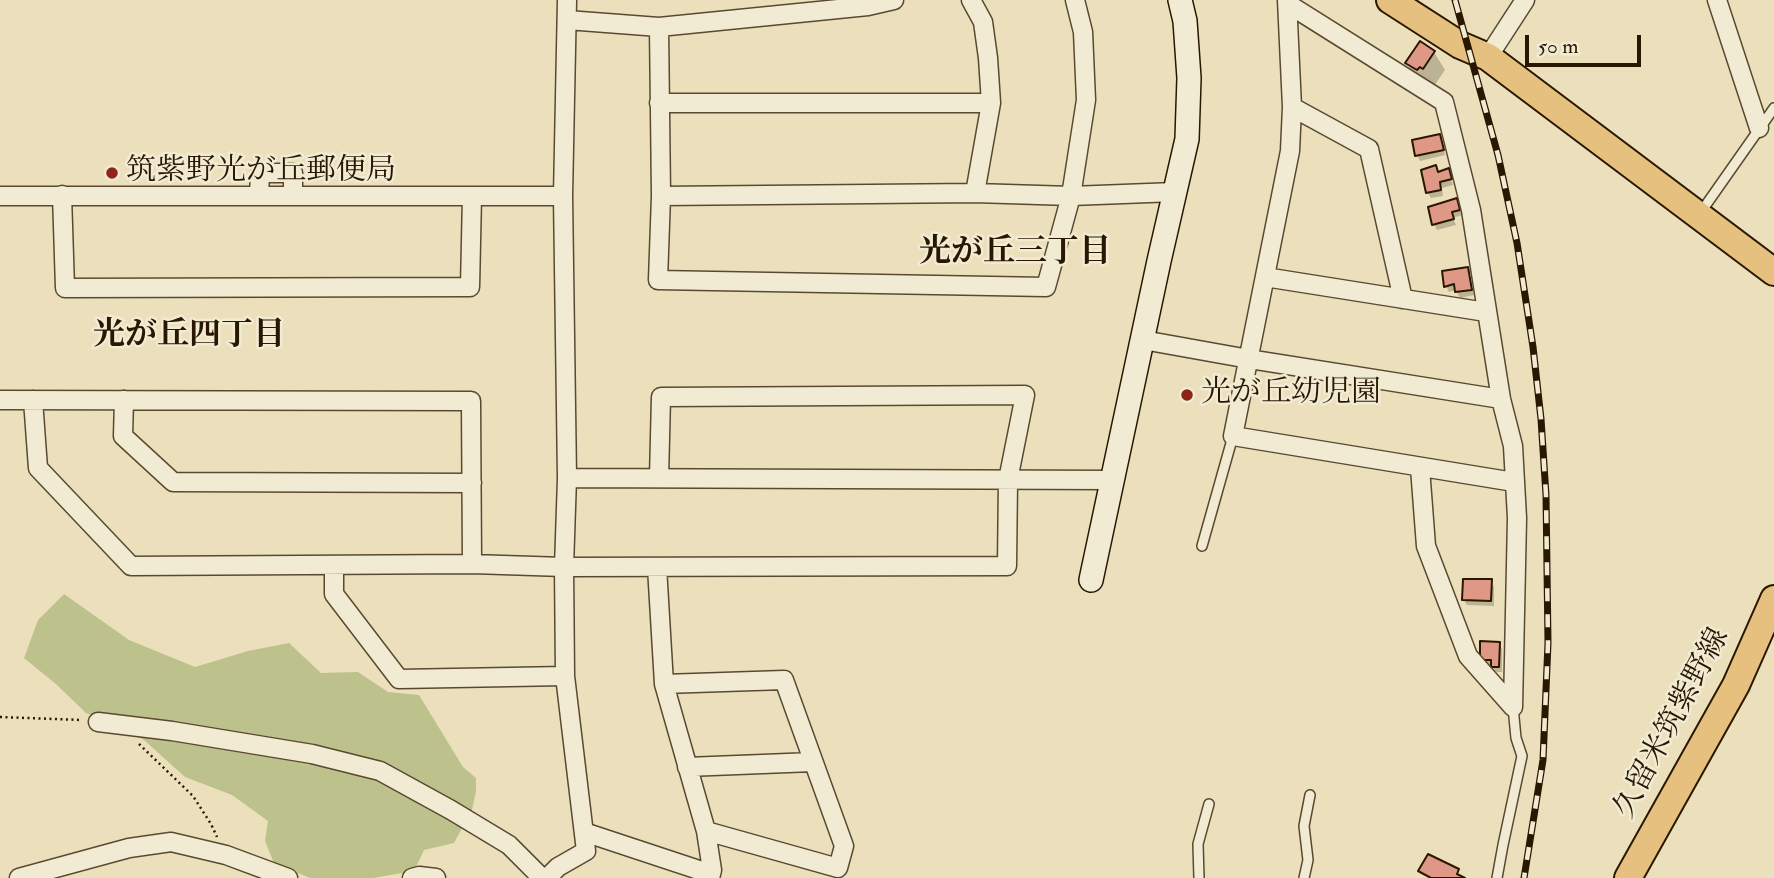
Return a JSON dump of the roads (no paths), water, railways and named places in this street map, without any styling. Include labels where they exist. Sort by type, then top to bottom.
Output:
[{"type":"main road","points":[[1390,0],[1460,45],[1489,57],[1774,272]]},
{"type":"main road","name":"久留米筑紫野線","points":[[1628,878],[1736,685],[1774,599]]},
{"type":"street","points":[[98,722],[312,754],[380,771],[509,845],[544,878],[586,851],[565,676],[563,195],[567,0]]},
{"type":"street","points":[[567,20],[659,27],[868,6],[894,0]]},
{"type":"street","points":[[971,0],[983,22],[991,103],[975,194]]},
{"type":"street","points":[[659,27],[662,196],[658,280],[1046,286],[1070,195],[1086,100],[1083,32],[1075,0]]},
{"type":"street","points":[[1091,580],[1187,139],[1189,78],[1185,21],[1180,0]]},
{"type":"street","points":[[1489,57],[1525,0]]},
{"type":"street","points":[[1717,0],[1759,128]]},
{"type":"street","points":[[1287,2],[1292,107],[1290,151],[1233,436],[1514,482]]},
{"type":"street","points":[[1287,2],[1444,102],[1471,210],[1501,399],[1513,446],[1517,517],[1513,707]]},
{"type":"street","points":[[659,103],[991,103]]},
{"type":"street","points":[[1292,107],[1369,149],[1403,299]]},
{"type":"street","points":[[662,196],[1070,195],[1175,192]]},
{"type":"street","points":[[62,195],[65,288],[470,287],[472,196]]},
{"type":"street","points":[[0,196],[563,195]]},
{"type":"street","points":[[1265,277],[1486,312]]},
{"type":"street","points":[[1143,340],[1501,399]]},
{"type":"street","points":[[33,400],[38,468],[131,566],[1007,566],[1008,480],[1025,395],[661,397],[659,478]]},
{"type":"street","points":[[0,400],[471,401],[472,564]]},
{"type":"street","points":[[124,400],[123,436],[173,482],[472,483]]},
{"type":"street","points":[[1420,467],[1426,546],[1430,559],[1468,656],[1513,707]]},
{"type":"street","points":[[566,478],[1113,480]]},
{"type":"street","points":[[334,566],[334,594],[399,679],[565,676]]},
{"type":"street","points":[[584,832],[711,876],[705,831],[664,684],[657,567]]},
{"type":"street","points":[[664,684],[784,680],[845,846],[838,868],[705,831]]},
{"type":"street","points":[[687,767],[813,762]]},
{"type":"street","points":[[19,878],[129,848],[171,842],[226,855],[288,878]]},
{"type":"street","points":[[412,878],[436,878]]},
{"type":"lane","points":[[1699,216],[1774,108]]},
{"type":"lane","points":[[1202,546],[1233,436]]},
{"type":"lane","points":[[1497,878],[1522,756],[1516,738],[1513,707]]},
{"type":"lane","points":[[1304,878],[1308,860],[1304,826],[1310,795]]},
{"type":"lane","points":[[1199,878],[1198,844],[1209,804]]},
{"type":"railway","points":[[1455,0],[1498,155],[1517,243],[1541,419],[1546,495],[1548,643],[1543,760],[1524,878]]},
{"type":"place","name":"筑紫野光が丘郵便局","points":[[112,173]]},
{"type":"place","name":"光が丘幼児園","points":[[1187,395]]},
{"type":"district","name":"光が丘三丁目","points":[[1015,254]]},
{"type":"district","name":"光が丘四丁目","points":[[189,337]]}]
